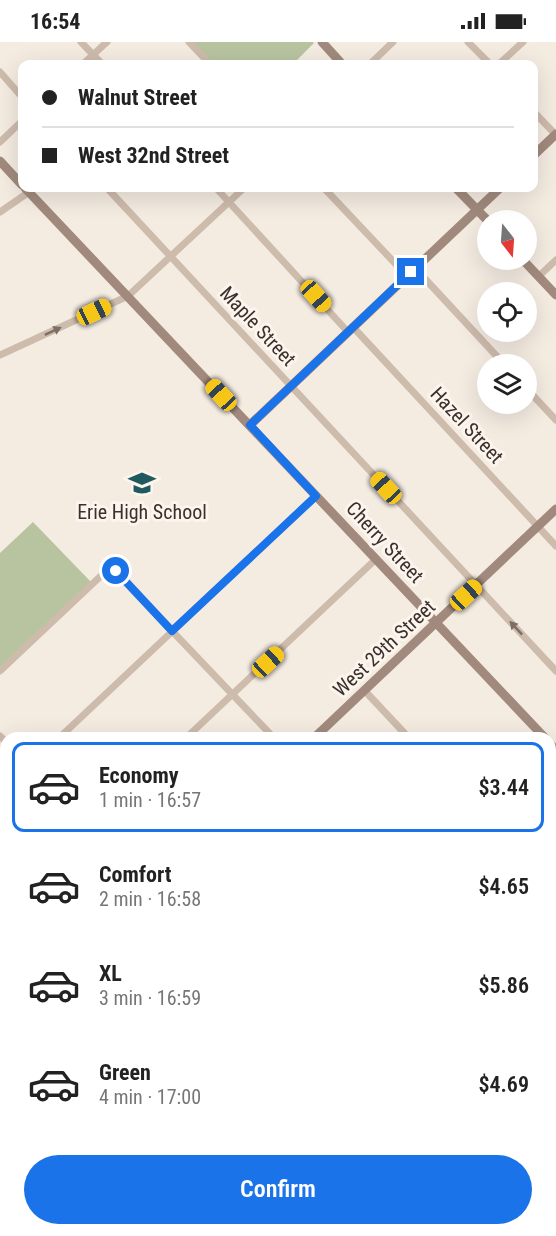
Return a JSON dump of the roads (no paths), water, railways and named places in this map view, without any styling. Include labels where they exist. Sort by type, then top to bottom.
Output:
[{"type":"street","points":[[81,42],[98,60]]},
{"type":"street","points":[[87,60],[107,42]]},
{"type":"street","points":[[189,42],[206,60]]},
{"type":"street","points":[[322,42],[338,60]]},
{"type":"street","points":[[374,60],[393,42]]},
{"type":"street","points":[[468,42],[486,60]]},
{"type":"street","points":[[503,60],[523,42]]},
{"type":"street","points":[[0,72],[18,92]]},
{"type":"street","points":[[538,115],[556,134],[538,151]]},
{"type":"street","points":[[0,142],[18,125]]},
{"type":"street","name":"Cherry Street","points":[[0,161],[18,180]]},
{"type":"street","points":[[0,212],[22,192]]},
{"type":"street","name":"Cherry Street","points":[[30,192],[539,732]]},
{"type":"street","name":"Maple Street","points":[[111,192],[556,671]]},
{"type":"street","name":"Hazel Street","points":[[220,192],[556,546]]},
{"type":"street","points":[[0,355],[128,296],[240,192]]},
{"type":"street","points":[[328,192],[407,276]]},
{"type":"street","points":[[460,192],[477,210]]},
{"type":"street","points":[[250,425],[496,192]]},
{"type":"street","points":[[539,276],[556,260]]},
{"type":"street","points":[[415,268],[495,354]]},
{"type":"street","points":[[533,270],[556,295]]},
{"type":"street","points":[[537,400],[556,420]]},
{"type":"street","points":[[65,732],[316,496]]},
{"type":"street","name":"West 29th Street","points":[[321,732],[556,509]]},
{"type":"street","points":[[192,732],[376,559]]},
{"type":"street","points":[[0,672],[110,570],[116,571],[268,732]]},
{"type":"street","points":[[365,691],[404,732]]},
{"type":"place","name":"Erie High School","points":[[142,483]]}]
